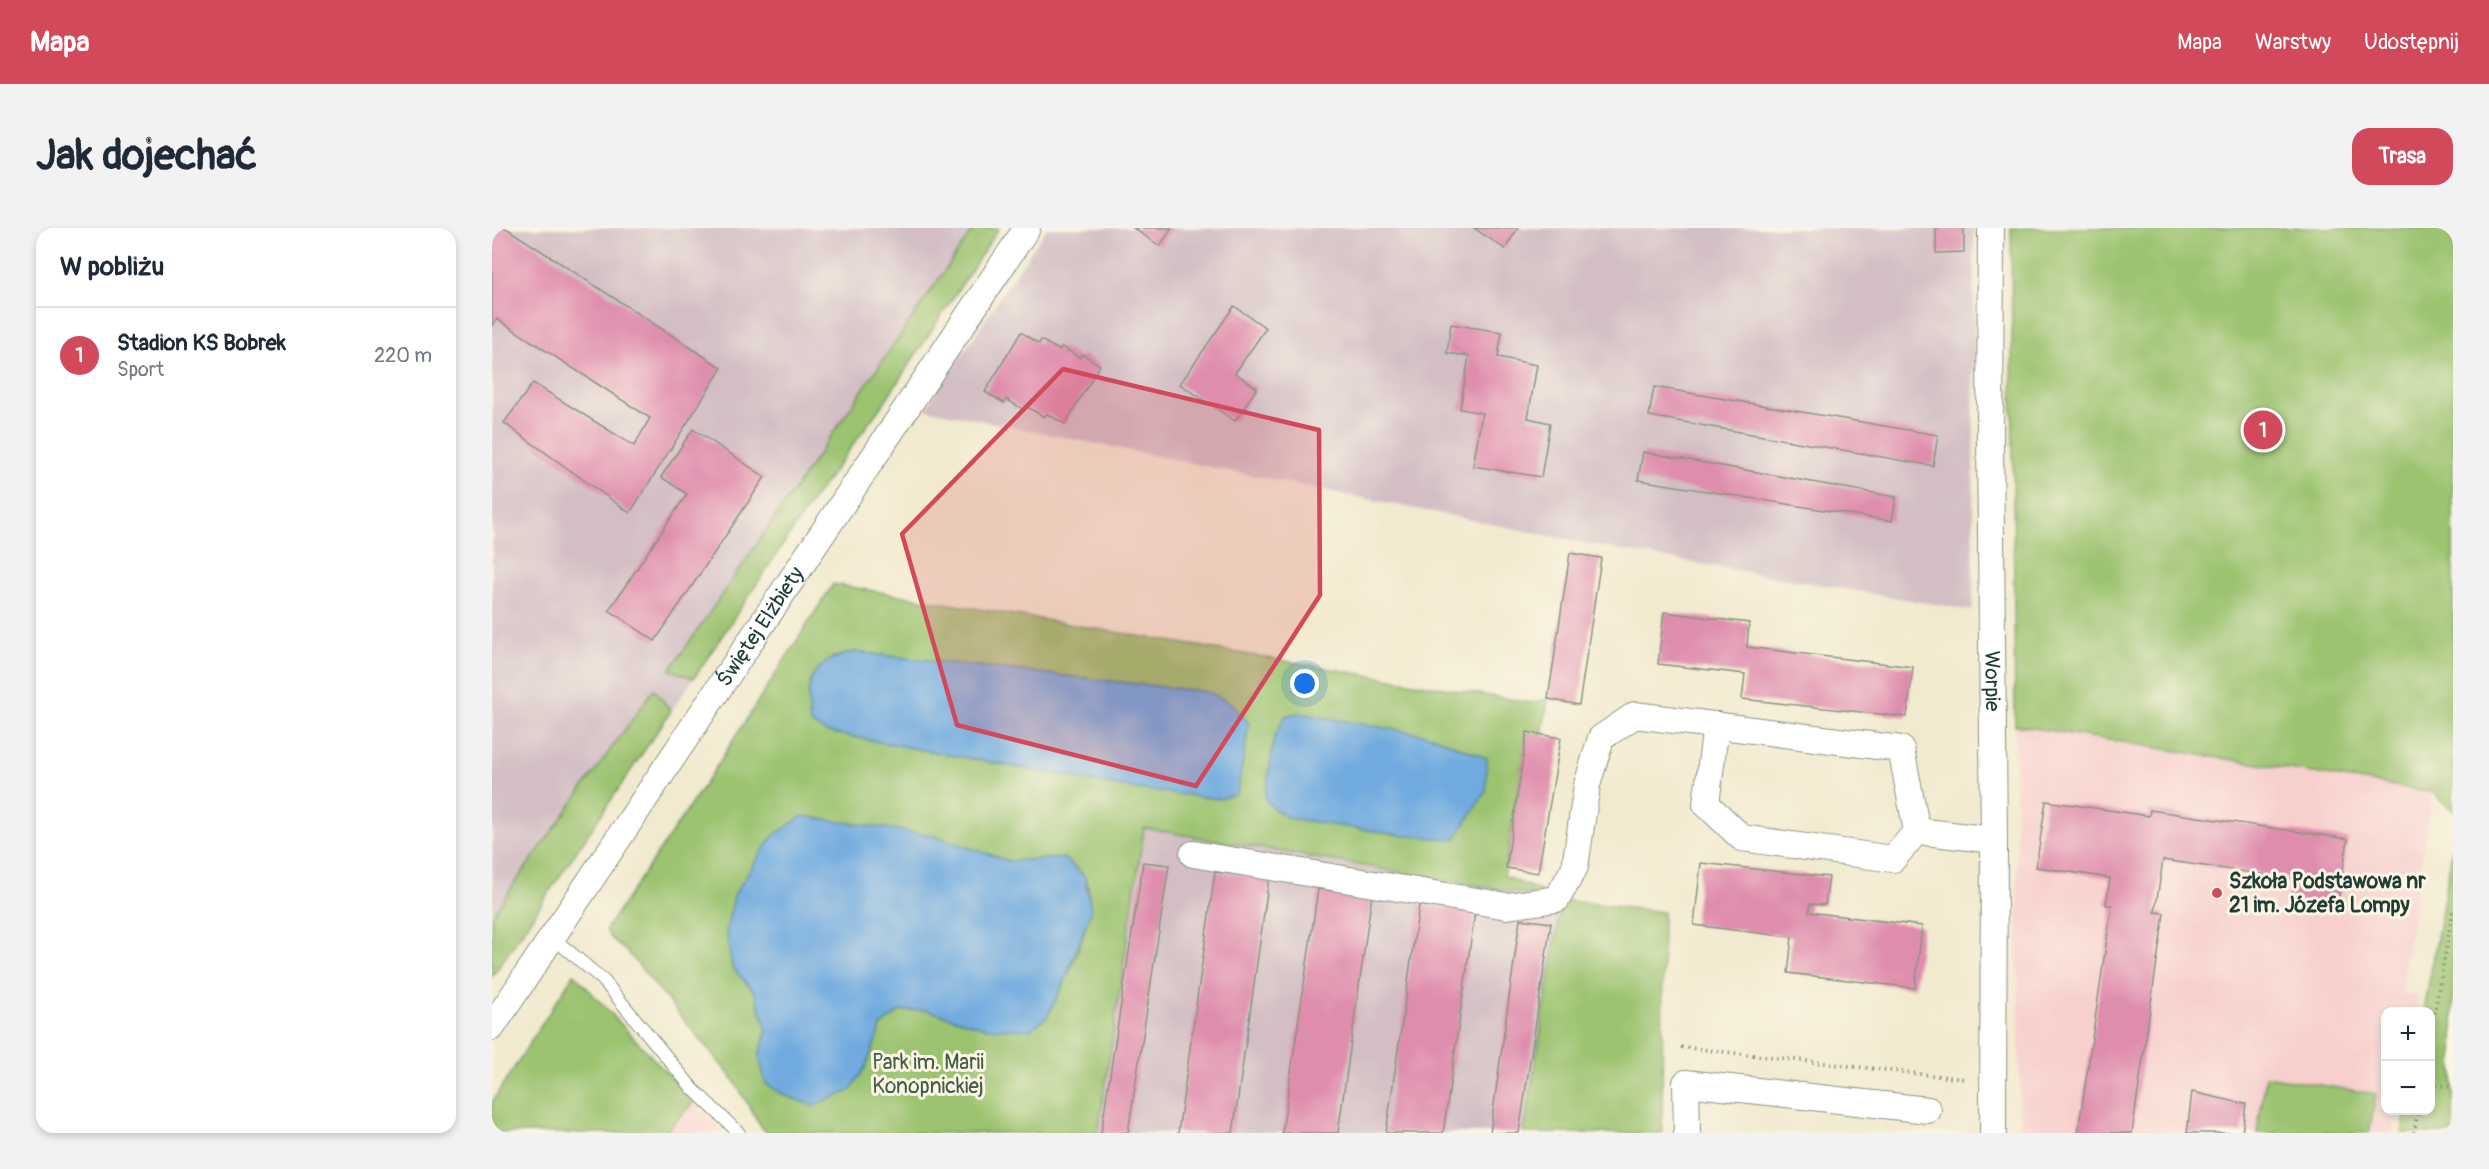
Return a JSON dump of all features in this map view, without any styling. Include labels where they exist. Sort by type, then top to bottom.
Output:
[{"type":"street","name":"Świętej Elżbiety","points":[[492,1027],[1027,228]]},
{"type":"street","name":"Worpie","points":[[1991,228],[1989,435],[1994,840],[1993,1133]]},
{"type":"street","points":[[1193,854],[1507,906],[1557,899],[1575,867],[1587,785],[1602,738],[1635,715],[1901,749],[1917,831]]},
{"type":"street","points":[[1716,725],[1706,804],[1742,838],[1893,859],[1917,831]]},
{"type":"street","points":[[1917,831],[1994,840]]},
{"type":"street","points":[[1687,1133],[1686,1083],[1928,1110]]},
{"type":"lane","points":[[552,938],[603,981],[693,1089],[739,1133]]},
{"type":"path","points":[[2435,1010],[2453,911]]},
{"type":"path","points":[[1681,1047],[1993,1082]]},
{"type":"path","points":[[2435,1085],[2453,1087]]},
{"type":"path","points":[[2414,1133],[2417,1115]]},
{"type":"highlighted area","points":[[1063,369],[1319,430],[1320,595],[1196,786],[957,725],[902,534]]},
{"type":"shaded area","points":[[492,228],[974,228],[670,670],[694,678],[671,711],[654,690],[492,915]]},
{"type":"shaded area","points":[[1047,228],[1974,228],[1973,611],[1614,549],[925,409]]},
{"type":"shaded area","name":"Szkoła Podstawowa nr 21 im. Józefa Lompy","points":[[2015,726],[2432,792],[2401,993],[2419,996],[2417,1007],[2381,1007],[2381,1115],[2396,1115],[2393,1133],[2020,1133]]},
{"type":"shaded area","points":[[1144,828],[1562,900],[1524,1133],[1098,1133]]},
{"type":"shaded area","points":[[694,1102],[725,1133],[664,1133]]},
{"type":"green space","points":[[974,228],[999,228],[885,401],[814,498],[694,678],[670,670]]},
{"type":"green space","points":[[2011,228],[2453,228],[2453,810],[2432,792],[2015,725]]},
{"type":"green space","name":"Park im. Marii Konopnickiej","points":[[833,584],[1532,703],[1548,699],[1542,735],[1527,733],[1504,876],[1562,900],[1144,828],[1098,1133],[767,1133],[733,1079],[631,956],[609,936],[606,929],[711,775]],"holes":[[[854,652],[1208,692],[831,658]],[[932,835],[1009,861],[1064,858],[1084,877],[1089,891],[1089,908],[1085,928],[1071,968],[1047,1017],[986,1028],[926,1010],[900,1011],[882,1025],[865,1068],[759,1057],[767,1030],[755,993],[732,967],[726,930]]]},
{"type":"green space","points":[[654,689],[671,711],[492,977],[492,915]]},
{"type":"green space","points":[[2453,847],[2453,1133],[2402,1133],[2405,1115],[2435,1115],[2435,1007],[2425,1007]]},
{"type":"green space","points":[[1562,900],[1663,912],[1662,1133],[1524,1133]]},
{"type":"green space","points":[[574,974],[694,1102],[664,1133],[492,1133],[492,1102]]},
{"type":"green space","points":[[2266,1076],[2376,1094],[2369,1133],[2257,1133]]},
{"type":"water","points":[[854,652],[1208,692],[1231,703],[1249,724],[1237,794],[1219,799],[1129,788],[826,732],[810,723],[808,695],[813,675],[827,662]]},
{"type":"water","points":[[1298,713],[1432,736],[1487,758],[1486,791],[1455,839],[1406,836],[1288,818],[1273,808],[1265,798],[1274,738],[1285,716]]},
{"type":"water","points":[[802,816],[932,835],[1009,861],[1064,858],[1085,877],[1091,911],[1064,983],[1047,1017],[1030,1030],[986,1028],[926,1010],[900,1011],[882,1025],[865,1068],[850,1091],[813,1106],[784,1095],[766,1084],[759,1057],[767,1030],[755,993],[732,967],[726,930],[735,893],[771,838]]},
{"type":"building","points":[[492,228],[506,228],[722,368],[630,513],[504,423],[533,383],[634,446],[650,418],[497,319],[492,326]]},
{"type":"building","points":[[1133,228],[1172,228],[1160,246]]},
{"type":"building","points":[[1474,228],[1518,228],[1505,249]]},
{"type":"building","points":[[1936,228],[1964,228],[1964,252],[1936,253]]},
{"type":"building","points":[[1234,306],[1266,328],[1235,373],[1257,388],[1235,421],[1180,384]]},
{"type":"building","points":[[1451,324],[1502,332],[1498,357],[1537,365],[1528,418],[1550,423],[1541,477],[1473,466],[1482,413],[1460,409],[1469,356],[1447,353]]},
{"type":"building","points":[[1021,332],[1039,344],[1041,340],[1059,350],[1062,347],[1080,358],[1082,354],[1100,365],[1065,424],[1047,414],[1044,417],[1026,406],[1024,410],[1006,399],[1004,403],[985,392]]},
{"type":"building","points":[[1654,387],[1938,435],[1933,466],[1649,416]]},
{"type":"building","points":[[693,429],[765,477],[655,641],[609,610],[687,494],[661,477]]},
{"type":"building","points":[[1643,452],[1896,497],[1892,521],[1638,480]]},
{"type":"building","points":[[1570,553],[1601,558],[1579,705],[1548,699]]},
{"type":"building","points":[[1664,612],[1749,623],[1747,647],[1913,667],[1907,717],[1742,699],[1745,674],[1658,664]]},
{"type":"building","points":[[1527,732],[1561,738],[1538,873],[1506,868]]},
{"type":"building","points":[[2046,801],[2149,816],[2150,810],[2348,839],[2337,907],[2291,900],[2295,879],[2163,860],[2155,912],[2164,913],[2132,1133],[2078,1133],[2112,905],[2106,905],[2110,878],[2036,867]]},
{"type":"building","points":[[1143,862],[1169,865],[1128,1133],[1101,1133]]},
{"type":"building","points":[[1701,863],[1829,877],[1825,905],[1810,904],[1809,912],[1922,926],[1915,988],[1788,973],[1792,937],[1694,925]]},
{"type":"building","points":[[1215,872],[1269,878],[1233,1133],[1178,1133]]},
{"type":"building","points":[[1318,889],[1372,895],[1338,1133],[1282,1133]]},
{"type":"building","points":[[1419,905],[1475,912],[1443,1133],[1386,1133]]},
{"type":"building","points":[[1520,919],[1551,923],[1519,1133],[1490,1133]]},
{"type":"building","points":[[2192,1092],[2246,1104],[2242,1133],[2187,1133]]},
{"type":"place","name":"Stadion KS Bobrek","points":[[2263,430]]},
{"type":"place","name":"Szkoła Podstawowa nr 21 im. Józefa Lompy","points":[[2217,893]]}]
